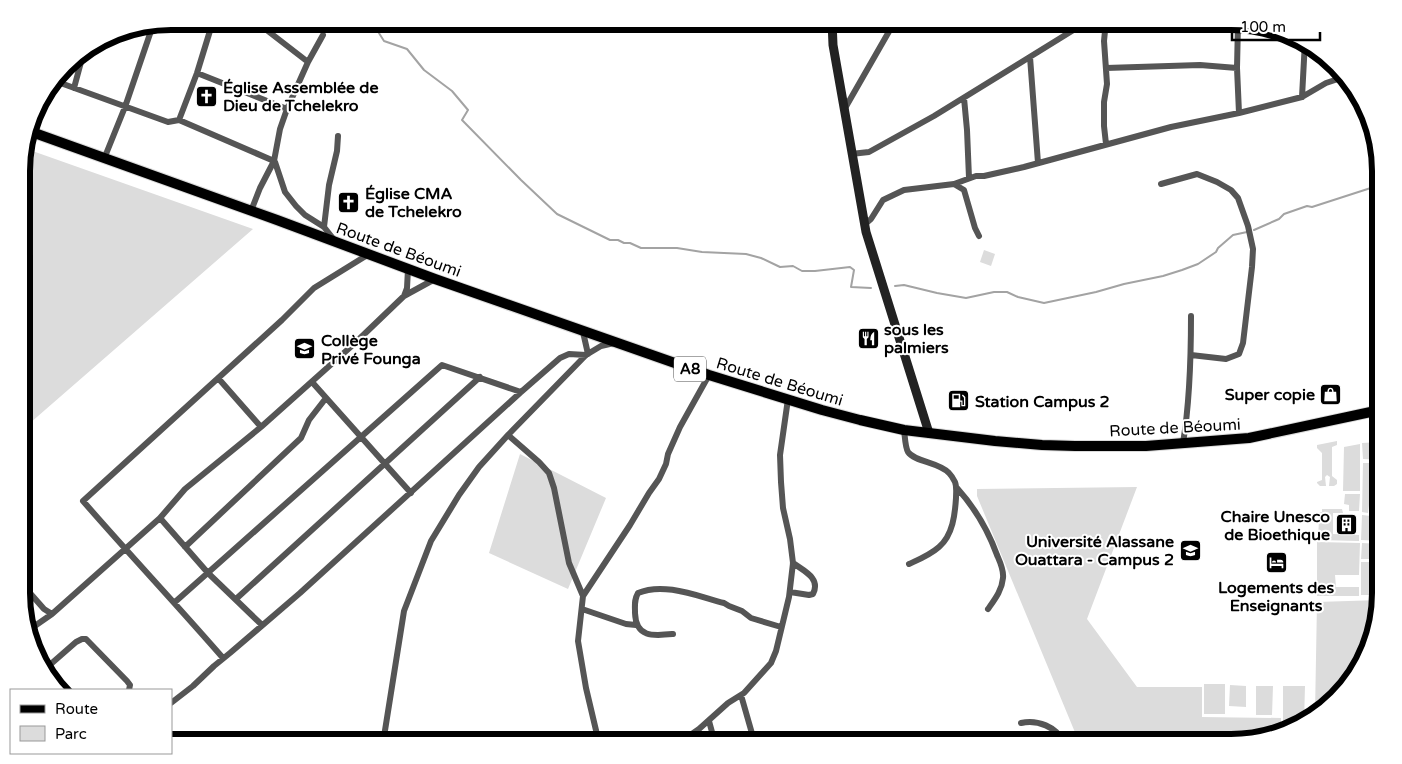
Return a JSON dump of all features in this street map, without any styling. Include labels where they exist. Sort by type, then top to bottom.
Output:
[{"type":"main road","points":[[832,30],[833,45],[864,224],[929,433]]},
{"type":"main road","name":"Route de Béoumi","points":[[35,133],[614,343],[788,399],[860,420],[904,430],[995,441],[1058,446],[1183,444],[1249,438],[1372,412]]},
{"type":"street","points":[[178,120],[197,73],[210,30]]},
{"type":"street","points":[[267,30],[308,62]]},
{"type":"street","points":[[844,111],[890,30]]},
{"type":"street","points":[[851,154],[869,152],[964,98],[1074,30]]},
{"type":"street","points":[[1105,30],[1107,84],[1104,102],[1104,126],[1106,144]]},
{"type":"street","points":[[1238,30],[1239,113]]},
{"type":"street","points":[[104,159],[125,107],[151,31]]},
{"type":"street","points":[[251,211],[274,160],[280,129],[287,109],[308,62],[323,35]]},
{"type":"street","points":[[1302,97],[1304,51]]},
{"type":"street","points":[[1030,57],[1038,163]]},
{"type":"street","points":[[74,88],[81,63]]},
{"type":"street","points":[[1106,68],[1200,65],[1237,68]]},
{"type":"street","points":[[197,73],[287,109]]},
{"type":"street","points":[[864,224],[872,219],[883,200],[904,190],[954,184],[976,176],[998,173],[1078,153],[1171,127],[1239,113],[1302,97],[1326,83],[1338,79]]},
{"type":"street","points":[[61,83],[168,122],[178,120],[274,160],[285,192],[305,215],[324,228],[336,242]]},
{"type":"street","points":[[964,98],[969,178]]},
{"type":"street","points":[[324,228],[329,185],[337,151],[338,136]]},
{"type":"street","points":[[1162,184],[1197,174],[1231,190],[1238,198],[1242,208],[1253,249],[1243,343],[1239,354],[1226,359],[1191,355]]},
{"type":"street","points":[[954,184],[964,190],[979,236]]},
{"type":"street","points":[[224,658],[83,501],[282,320],[314,288],[369,254]]},
{"type":"street","points":[[404,296],[407,288],[408,269]]},
{"type":"street","points":[[34,626],[52,614],[160,518],[186,489],[312,382],[404,296],[435,279]]},
{"type":"street","points":[[1183,444],[1188,412],[1191,316]]},
{"type":"street","points":[[583,332],[587,355]]},
{"type":"street","points":[[384,734],[404,611],[431,541],[459,495],[508,435],[587,355],[601,346],[614,343]]},
{"type":"street","points":[[172,703],[300,593],[520,392],[560,358],[569,354],[587,355]]},
{"type":"street","points":[[175,602],[442,365],[520,392]]},
{"type":"street","points":[[583,596],[659,479],[680,426],[709,375]]},
{"type":"street","points":[[236,599],[480,377]]},
{"type":"street","points":[[218,378],[261,427]]},
{"type":"street","points":[[312,382],[411,493]]},
{"type":"street","points":[[185,547],[300,438],[309,420],[326,398]]},
{"type":"street","points":[[691,734],[728,703],[741,695],[771,663],[776,651],[790,592],[793,563],[780,482],[780,455],[788,399]]},
{"type":"street","points":[[904,430],[908,452],[948,472],[955,482],[956,488],[955,518],[941,546],[909,564]]},
{"type":"street","points":[[508,435],[539,462],[548,473],[554,488],[570,563],[583,596],[578,641],[586,688],[597,734]]},
{"type":"street","points":[[956,488],[980,516],[993,544],[1004,576],[998,596],[988,609]]},
{"type":"street","points":[[160,518],[208,573],[262,625]]},
{"type":"street","points":[[790,592],[813,594],[816,585],[814,579],[793,563]]},
{"type":"street","points":[[636,625],[634,600],[638,593],[646,590],[675,590],[724,603],[742,611],[751,618],[781,627]]},
{"type":"street","points":[[30,593],[44,609],[52,614]]},
{"type":"street","points":[[582,609],[626,624],[636,625],[652,635],[673,634]]},
{"type":"street","points":[[50,665],[76,642],[86,639],[127,681],[130,686],[129,689]]},
{"type":"street","points":[[741,695],[752,734]]},
{"type":"street","points":[[709,721],[713,734]]},
{"type":"street","points":[[1021,723],[1035,722],[1045,725],[1058,734]]},
{"type":"green space","points":[[32,151],[253,229],[30,423],[30,162]]},
{"type":"green space","points":[[984,250],[995,254],[991,266],[980,262]]},
{"type":"green space","points":[[1337,441],[1337,445],[1332,447],[1332,476],[1337,480],[1337,484],[1329,486],[1330,477],[1327,475],[1325,477],[1326,486],[1320,486],[1317,482],[1322,480],[1322,453],[1317,448],[1317,445]]},
{"type":"green space","points":[[1372,442],[1372,460],[1363,459],[1362,443]]},
{"type":"green space","points":[[1360,444],[1360,491],[1343,491],[1344,447]]},
{"type":"green space","points":[[520,454],[606,498],[568,589],[489,553]]},
{"type":"green space","points":[[1363,463],[1372,463],[1372,505],[1369,505],[1368,513],[1362,512]]},
{"type":"green space","points":[[1137,487],[1087,619],[1137,687],[1202,687],[1202,717],[1281,718],[1281,725],[1240,734],[1076,734],[977,496],[977,489]]},
{"type":"green space","points":[[1345,494],[1360,494],[1359,511],[1349,511],[1349,505],[1344,504]]},
{"type":"green space","points":[[1322,509],[1342,509],[1343,513],[1333,513],[1333,534],[1359,535],[1359,541],[1318,540],[1319,519],[1323,519],[1323,515],[1316,515],[1316,512],[1322,512]]},
{"type":"green space","points":[[1362,515],[1372,516],[1372,541],[1361,540]]},
{"type":"green space","points":[[1317,542],[1360,543],[1359,575],[1335,575],[1336,587],[1359,587],[1359,596],[1317,596]]},
{"type":"green space","points":[[1362,543],[1372,544],[1372,559],[1361,559]]},
{"type":"green space","points":[[1361,562],[1372,562],[1372,595],[1361,595]]},
{"type":"green space","points":[[1372,600],[1365,638],[1357,655],[1337,686],[1315,706],[1317,602]]},
{"type":"green space","points":[[1204,684],[1225,684],[1225,714],[1204,714]]},
{"type":"green space","points":[[1230,685],[1246,686],[1246,707],[1229,706]]},
{"type":"green space","points":[[1256,686],[1273,686],[1272,715],[1256,715]]},
{"type":"green space","points":[[1283,686],[1305,686],[1304,713],[1283,724]]},
{"type":"waterway","points":[[377,30],[384,41],[407,49],[424,70],[452,91],[468,110],[462,120],[557,214],[610,240],[630,243],[641,248],[677,248],[702,252],[746,254],[761,258],[780,267],[793,266],[802,271],[850,267],[854,270],[851,287],[871,288]]},
{"type":"waterway","points":[[1254,230],[1279,219],[1284,214],[1372,188]]},
{"type":"waterway","points":[[895,286],[904,285],[966,298],[994,292],[1007,292],[1018,297],[1044,303],[1182,270],[1198,264],[1216,252],[1233,235],[1247,232]]},
{"type":"place","name":"Église Assemblée de Dieu de Tchelekro","points":[[207,96]]},
{"type":"place","name":"Église CMA de Tchelekro","points":[[349,202]]},
{"type":"place","name":"sous les palmiers","points":[[868,338]]},
{"type":"place","name":"Collège Privé Founga","points":[[305,349]]},
{"type":"place","name":"Super copie","points":[[1331,394]]},
{"type":"place","name":"Station Campus 2","points":[[959,401]]},
{"type":"place","name":"Chaire Unesco de Bioethique","points":[[1346,525]]},
{"type":"place","name":"Université Alassane Ouattara - Campus 2","points":[[1190,550]]},
{"type":"place","name":"Logements des Enseignants","points":[[1276,563]]}]
